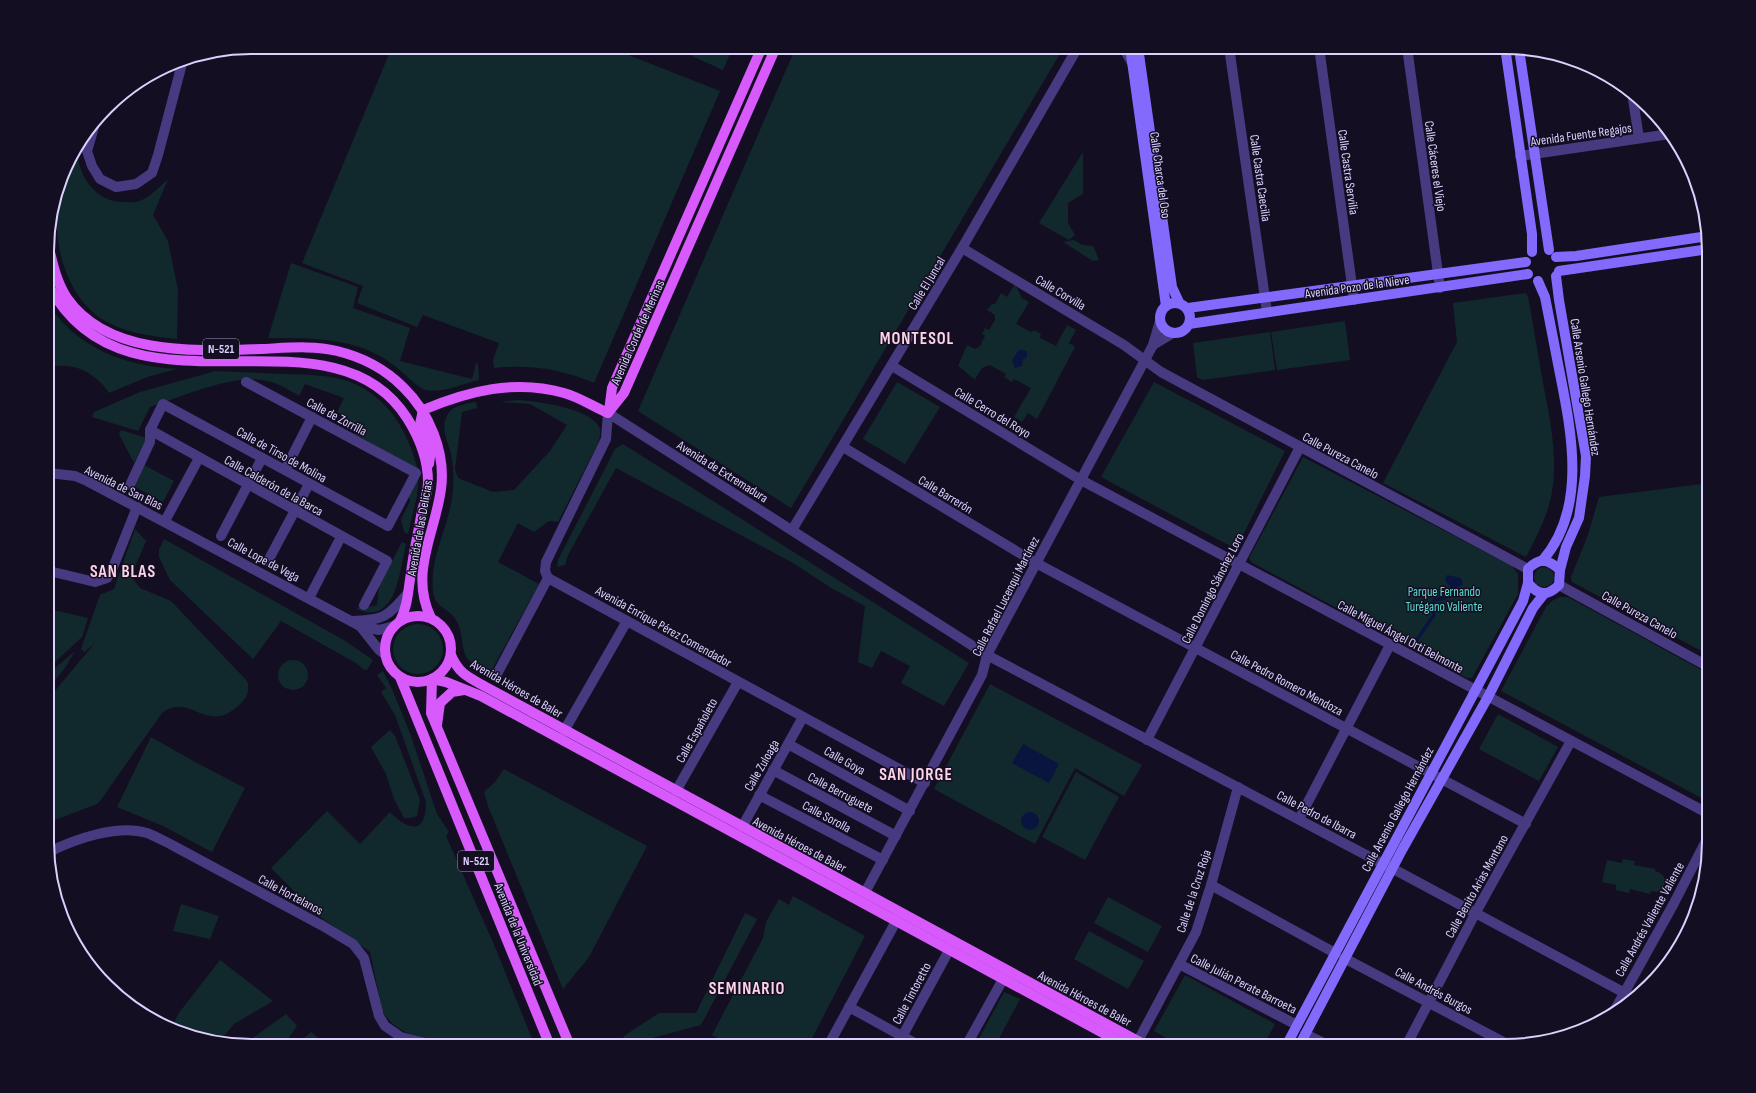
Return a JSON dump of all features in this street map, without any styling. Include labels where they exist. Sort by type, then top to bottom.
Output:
[{"type":"main road","name":"Avenida Cordel de Merinas","points":[[608,413],[612,388],[759,54]]},
{"type":"main road","name":"Avenida Cordel de Merinas","points":[[608,413],[624,393],[773,54]]},
{"type":"main road","name":"Calle Charca del Oso","points":[[1138,54],[1172,287],[1179,302]]},
{"type":"main road","name":"Calle Charca del Oso","points":[[1138,54],[1166,306]]},
{"type":"main road","points":[[1506,54],[1532,234],[1532,252],[1526,262],[1528,274],[1534,281],[1544,282],[1557,273],[1702,250]]},
{"type":"main road","points":[[1520,54],[1534,153],[1557,273]]},
{"type":"main road","points":[[1532,252],[1541,249],[1553,254],[1576,256],[1702,237]]},
{"type":"main road","name":"Avenida Pozo de la Nieve","points":[[1188,308],[1526,262]]},
{"type":"main road","name":"Avenida de las Delicias","points":[[54,270],[67,298],[87,318],[111,334],[138,344],[160,348],[236,350],[301,348],[335,350],[358,357],[383,370],[404,387],[423,410],[431,427],[438,450],[441,471],[441,489],[428,541],[422,585],[424,604],[431,618]]},
{"type":"main road","name":"Calle Arsenio Gallego Hernández","points":[[1557,273],[1559,300],[1586,456],[1585,476],[1579,518],[1566,547],[1560,570]]},
{"type":"main road","name":"Avenida Pozo de la Nieve","points":[[1189,324],[1528,274]]},
{"type":"main road","name":"Calle Arsenio Gallego Hernández","points":[[1538,281],[1545,297],[1568,415],[1572,440],[1573,469],[1569,502],[1563,526],[1549,553],[1542,561]]},
{"type":"main road","name":"Avenida de las Delicias","points":[[54,295],[72,318],[96,339],[124,351],[156,359],[292,363],[328,367],[355,374],[378,387],[399,406],[412,427],[423,452],[428,483],[406,610],[397,624]]},
{"type":"main road","points":[[1174,302],[1179,302],[1188,308],[1191,318],[1184,331],[1173,333],[1166,330],[1160,321],[1161,311],[1166,306],[1174,302]]},
{"type":"main road","points":[[355,374],[384,384],[407,407],[423,410],[420,424],[430,450],[428,483]]},
{"type":"main road","name":"Avenida de Extremadura","points":[[423,410],[446,401],[487,389],[513,386],[539,388],[565,393],[608,413]]},
{"type":"main road","points":[[1542,561],[1552,562],[1560,570],[1559,585],[1554,590],[1544,594],[1535,591],[1528,583],[1528,569],[1535,563],[1542,561]]},
{"type":"main road","name":"Calle Arsenio Gallego Hernández","points":[[1290,1039],[1523,601],[1528,583]]},
{"type":"main road","name":"Calle Arsenio Gallego Hernández","points":[[1303,1039],[1344,958],[1443,780],[1534,608],[1544,594]]},
{"type":"main road","points":[[421,615],[431,618],[439,623],[450,637],[451,654],[448,665],[441,674],[432,679],[421,682],[410,681],[400,677],[392,669],[386,655],[387,638],[397,624],[410,616],[421,615]]},
{"type":"main road","name":"Avenida Héroes de Baler","points":[[451,654],[456,667],[464,674],[564,731],[742,827],[863,898]]},
{"type":"main road","name":"Avenida de la Universidad","points":[[400,677],[547,1039]]},
{"type":"main road","name":"Avenida Héroes de Baler","points":[[432,679],[446,682],[481,696],[863,898],[950,948],[1132,1039]]},
{"type":"main road","name":"Avenida de la Universidad","points":[[432,679],[431,713],[436,727],[567,1039]]},
{"type":"main road","points":[[436,727],[440,703],[452,692],[464,690]]},
{"type":"main road","name":"Avenida Héroes de Baler","points":[[1005,975],[1115,1039]]},
{"type":"street","name":"Calle El Juncal","points":[[792,530],[962,248],[1074,54]]},
{"type":"street","name":"Calle Castra Caecilia","points":[[1230,54],[1267,312]]},
{"type":"street","name":"Calle Castra Servilia","points":[[1320,54],[1354,300]]},
{"type":"street","name":"Calle Cáceres el Viejo","points":[[1408,54],[1440,288]]},
{"type":"street","points":[[91,136],[87,151],[92,166],[100,179],[116,188],[136,184],[152,173],[158,156],[181,67]]},
{"type":"street","points":[[1633,102],[1639,138]]},
{"type":"street","name":"Avenida Fuente Regajos","points":[[1520,156],[1664,135]]},
{"type":"street","name":"Calle Corvilla","points":[[962,248],[1124,345],[1144,360]]},
{"type":"street","name":"Calle Rafael Lucenqui Martínez","points":[[863,898],[982,675],[987,655],[1153,345],[1160,321]]},
{"type":"street","name":"Calle Rafael Lucenqui Martínez","points":[[1153,345],[1173,333]]},
{"type":"street","name":"Calle Pureza Canelo","points":[[1144,360],[1161,372],[1528,569]]},
{"type":"street","name":"Calle Cerro del Royo","points":[[892,366],[1081,480]]},
{"type":"street","name":"Calle de Zorrilla","points":[[246,382],[416,473],[388,526]]},
{"type":"street","name":"Calle de Tirso de Molina","points":[[150,430],[163,404],[388,526]]},
{"type":"street","name":"Avenida de Extremadura","points":[[608,413],[987,655]]},
{"type":"street","points":[[497,674],[548,578],[545,571],[546,562],[605,443],[608,413]]},
{"type":"street","points":[[285,470],[312,417]]},
{"type":"street","points":[[130,485],[150,442],[150,430]]},
{"type":"street","name":"Calle Calderón de la Barca","points":[[150,430],[248,486],[387,562],[364,605]]},
{"type":"street","name":"Calle Barrerón","points":[[843,447],[1036,563]]},
{"type":"street","name":"Calle Domingo Sánchez Loro","points":[[1147,740],[1300,447]]},
{"type":"street","points":[[164,521],[199,458]]},
{"type":"street","points":[[221,536],[262,458]]},
{"type":"street","name":"Avenida de San Blas","points":[[54,474],[75,476],[87,481],[164,521]]},
{"type":"street","name":"Calle Miguel Ángel Orti Belmonte","points":[[1081,480],[1702,810]]},
{"type":"street","points":[[268,561],[309,484]]},
{"type":"street","points":[[54,571],[96,582],[107,578],[112,570],[137,507]]},
{"type":"street","name":"Calle Lope de Vega","points":[[164,521],[360,626],[379,630],[397,624]]},
{"type":"street","points":[[309,598],[341,537]]},
{"type":"street","name":"Calle Pedro Romero Mendoza","points":[[1036,563],[1431,772],[1443,780],[1526,824]]},
{"type":"street","name":"Avenida Enrique Pérez Comendador","points":[[548,578],[925,783]]},
{"type":"street","name":"Calle Pureza Canelo","points":[[1559,585],[1702,663]]},
{"type":"street","points":[[350,621],[368,620],[387,615],[391,613],[408,593]]},
{"type":"street","points":[[564,731],[627,621]]},
{"type":"street","name":"Calle Lope de Vega","points":[[360,626],[379,650],[386,655]]},
{"type":"street","points":[[1299,819],[1390,645]]},
{"type":"street","name":"Calle Pedro de Ibarra","points":[[987,655],[1476,912],[1628,995]]},
{"type":"street","name":"Calle Españoleto","points":[[676,791],[738,682]]},
{"type":"street","name":"Calle Zuloaga","points":[[742,827],[803,717]]},
{"type":"street","name":"Calle Benito Arias Montano","points":[[1410,1039],[1476,912],[1571,741]]},
{"type":"street","name":"Calle Goya","points":[[788,744],[910,811]]},
{"type":"street","name":"Calle Berruguete","points":[[773,770],[896,836]]},
{"type":"street","name":"Calle de la Cruz Roja","points":[[1144,1039],[1179,964],[1196,932],[1211,885],[1238,787]]},
{"type":"street","name":"Calle Sorolla","points":[[759,795],[883,860]]},
{"type":"street","name":"Calle Hortelanos","points":[[54,850],[80,839],[127,830],[147,833],[323,926],[353,944],[364,958],[379,1016],[385,1026],[401,1037],[409,1039]]},
{"type":"street","name":"Calle Andrés Valiente Valiente","points":[[1618,1003],[1673,905],[1702,849]]},
{"type":"street","points":[[1211,885],[1335,953]]},
{"type":"street","points":[[832,1039],[898,917]]},
{"type":"street","name":"Calle Tintoretto","points":[[901,1039],[950,948]]},
{"type":"street","name":"Calle Andrés Burgos","points":[[1344,958],[1499,1039]]},
{"type":"street","name":"Calle Julián Perate Barroeta","points":[[1179,964],[1297,1025]]},
{"type":"street","points":[[970,1039],[1005,975]]},
{"type":"street","points":[[849,1007],[908,1039]]},
{"type":"street","points":[[1306,1034],[1316,1039]]},
{"type":"green space","points":[[389,54],[626,54],[720,91],[594,383],[570,374],[533,367],[494,368],[493,360],[499,343],[423,315],[417,327],[357,303],[363,286],[302,263]]},
{"type":"green space","points":[[688,54],[730,54],[723,70]]},
{"type":"green space","points":[[793,54],[1060,54],[791,508],[638,411]]},
{"type":"green space","points":[[1083,152],[1083,194],[1068,203],[1068,223],[1075,235],[1069,240],[1039,223]]},
{"type":"green space","points":[[78,156],[81,169],[90,186],[106,198],[116,201],[138,202],[151,194],[168,179],[153,215],[168,241],[178,290],[177,339],[134,332],[114,326],[96,315],[81,299],[69,280],[62,258],[57,234],[57,219],[64,188]]},
{"type":"green space","points":[[1074,240],[1082,245],[1093,246],[1099,260],[1093,261],[1063,242]]},
{"type":"green space","points":[[291,263],[358,287],[353,308],[410,328],[400,361],[472,379],[476,363],[478,364],[479,380],[443,390],[436,391],[422,389],[397,367],[374,353],[360,347],[330,340],[268,338]]},
{"type":"green space","points":[[1015,284],[1022,298],[1029,302],[1016,324],[1031,332],[1034,330],[1041,334],[1040,338],[1056,346],[1067,325],[1076,330],[1069,343],[1075,347],[1037,419],[1028,413],[1022,422],[1014,417],[1031,388],[1014,379],[1012,382],[1004,377],[1006,374],[990,365],[982,368],[975,379],[958,366],[967,345],[975,349],[980,346],[985,336],[982,334],[985,328],[989,330],[995,320],[995,315],[987,310],[992,304],[995,304],[1001,293],[1007,297]]},
{"type":"green space","points":[[1525,293],[1528,296],[1551,424],[1554,451],[1554,478],[1548,509],[1526,557],[1383,483],[1457,342],[1453,303]]},
{"type":"green space","points":[[54,311],[74,333],[89,344],[105,352],[140,364],[177,369],[150,376],[109,393],[97,379],[83,370],[75,367],[54,366]]},
{"type":"green space","points":[[1345,321],[1350,360],[1277,370],[1271,332]]},
{"type":"green space","points":[[1270,332],[1275,370],[1203,380],[1197,377],[1193,343]]},
{"type":"green space","points":[[216,371],[325,376],[350,382],[376,397],[395,417],[409,442],[418,470],[355,434],[356,425],[337,412],[344,398],[305,384],[299,396],[280,385],[263,380],[230,382],[213,386],[150,407],[138,431],[92,417],[94,412],[140,392]]},
{"type":"green space","points":[[897,382],[940,407],[905,464],[863,439]]},
{"type":"green space","points":[[1154,382],[1285,451],[1236,549],[1101,477]]},
{"type":"green space","points":[[517,400],[549,404],[574,410],[594,420],[600,429],[600,434],[597,445],[558,522],[549,521],[534,532],[518,523],[498,562],[539,584],[490,673],[475,665],[467,658],[463,649],[461,634],[456,620],[439,605],[434,597],[434,564],[449,513],[452,500],[453,483],[452,458],[445,435],[444,426],[447,416],[452,409],[468,403],[476,402],[477,408],[462,412],[455,469],[458,478],[493,492],[514,490],[550,451],[567,425],[530,404],[500,402]]},
{"type":"green space","points":[[121,430],[146,438],[147,440],[134,463],[119,434]]},
{"type":"green space","points":[[623,444],[969,663],[944,706],[901,683],[910,666],[881,651],[872,668],[858,662],[865,606],[833,589],[793,563],[616,468],[568,555],[565,565],[557,567],[558,560],[615,449]]},
{"type":"green space","name":"Parque Fernando Turégano Valiente","points":[[1303,457],[1512,566],[1518,574],[1518,594],[1472,678],[1467,678],[1251,562],[1249,558]]},
{"type":"green space","points":[[144,465],[174,481],[163,502],[135,487]]},
{"type":"green space","points":[[419,475],[417,496],[408,534],[404,532],[401,520],[410,501],[408,495]]},
{"type":"green space","points":[[1702,484],[1702,651],[1572,582],[1571,577],[1588,535],[1599,497]]},
{"type":"green space","points":[[135,529],[146,541],[131,576],[140,588],[171,601],[247,681],[248,691],[243,701],[230,712],[219,716],[209,716],[182,707],[173,707],[162,713],[97,804],[54,820],[54,692],[94,644],[84,652],[81,649],[100,595],[114,589]]},
{"type":"green space","points":[[164,539],[347,642],[373,660],[367,670],[281,621],[253,659],[170,580],[159,557],[159,550]]},
{"type":"green space","points":[[402,542],[406,544],[401,567],[394,592],[388,603],[381,610],[370,612],[357,609],[359,606],[366,608],[377,605],[379,586]]},
{"type":"green space","points":[[1544,567],[1551,570],[1554,577],[1551,584],[1544,587],[1537,584],[1534,577],[1537,570]]},
{"type":"green space","points":[[1560,597],[1568,597],[1702,670],[1702,798],[1501,691],[1546,607],[1552,601]]},
{"type":"green space","points":[[54,610],[88,618],[82,637],[54,663]]},
{"type":"green space","points":[[413,624],[423,624],[436,631],[443,644],[443,654],[436,667],[423,674],[413,674],[404,670],[397,663],[393,654],[393,644],[397,635],[404,628]]},
{"type":"green space","points":[[75,651],[65,668],[54,681],[54,669]]},
{"type":"green space","points":[[293,660],[299,661],[307,669],[307,681],[299,689],[293,690],[287,689],[279,681],[278,675],[279,669],[287,661]]},
{"type":"green space","points":[[383,671],[392,689],[410,733],[437,814],[449,832],[446,836],[495,947],[532,1039],[426,1039],[409,1034],[393,1024],[382,1010],[370,952],[319,916],[300,907],[304,901],[271,868],[327,811],[360,844],[390,812],[409,826],[419,825],[423,820],[426,802],[395,715],[381,692],[386,688],[377,675]]},
{"type":"green space","points":[[990,684],[1142,765],[1124,796],[1075,768],[1035,844],[934,789]]},
{"type":"green space","points":[[1498,714],[1558,747],[1539,781],[1479,749]]},
{"type":"green space","points":[[390,730],[395,736],[420,800],[417,816],[411,818],[404,818],[394,799],[386,774],[371,747]]},
{"type":"green space","points":[[151,737],[245,788],[212,852],[163,826],[117,807]]},
{"type":"green space","points":[[504,769],[647,846],[589,957],[563,989],[488,806],[484,792],[496,781]]},
{"type":"green space","points":[[1076,772],[1119,797],[1085,860],[1042,837]]},
{"type":"green space","points":[[1623,859],[1635,861],[1634,865],[1655,869],[1655,871],[1663,875],[1665,882],[1663,889],[1657,892],[1651,891],[1650,894],[1630,889],[1629,893],[1616,890],[1616,885],[1602,882],[1607,860],[1622,863]]},
{"type":"green space","points":[[793,896],[865,936],[812,1039],[720,1039],[712,1035],[763,938],[766,922],[779,899],[789,905]]},
{"type":"green space","points":[[1108,897],[1162,926],[1148,952],[1094,923]]},
{"type":"green space","points":[[181,904],[219,916],[210,939],[173,931]]},
{"type":"green space","points":[[745,913],[757,919],[701,1025],[648,1039],[623,1039],[624,1036],[659,1013],[696,1013]]},
{"type":"green space","points":[[1089,931],[1144,961],[1128,989],[1074,959]]},
{"type":"green space","points":[[220,960],[273,1001],[234,1024],[224,1037],[188,1029],[174,1023],[178,1014]]},
{"type":"green space","points":[[1185,975],[1275,1024],[1267,1039],[1168,1039],[1154,1031]]},
{"type":"green space","points":[[1004,992],[1020,999],[999,1039],[979,1039]]},
{"type":"green space","points":[[286,1014],[297,1026],[288,1039],[251,1039]]},
{"type":"green space","points":[[311,1032],[318,1039],[303,1039]]},
{"type":"water","points":[[1019,350],[1024,350],[1027,352],[1027,357],[1023,360],[1022,366],[1015,368],[1012,360]]},
{"type":"water","points":[[1447,575],[1461,578],[1463,585],[1455,588],[1447,584],[1445,579]]},
{"type":"water","points":[[1023,744],[1059,764],[1049,783],[1012,763]]},
{"type":"water","points":[[1030,812],[1036,815],[1039,821],[1036,827],[1030,830],[1024,827],[1021,821],[1024,815]]},
{"type":"waterway","points":[[1416,641],[1434,615],[1432,606],[1434,600],[1445,598],[1452,591],[1452,586]]},
{"type":"district","name":"MONTESOL","points":[[917,338]]},
{"type":"district","name":"SAN BLAS","points":[[123,571]]},
{"type":"district","name":"SAN JORGE","points":[[916,774]]},
{"type":"district","name":"SEMINARIO","points":[[747,988]]}]
